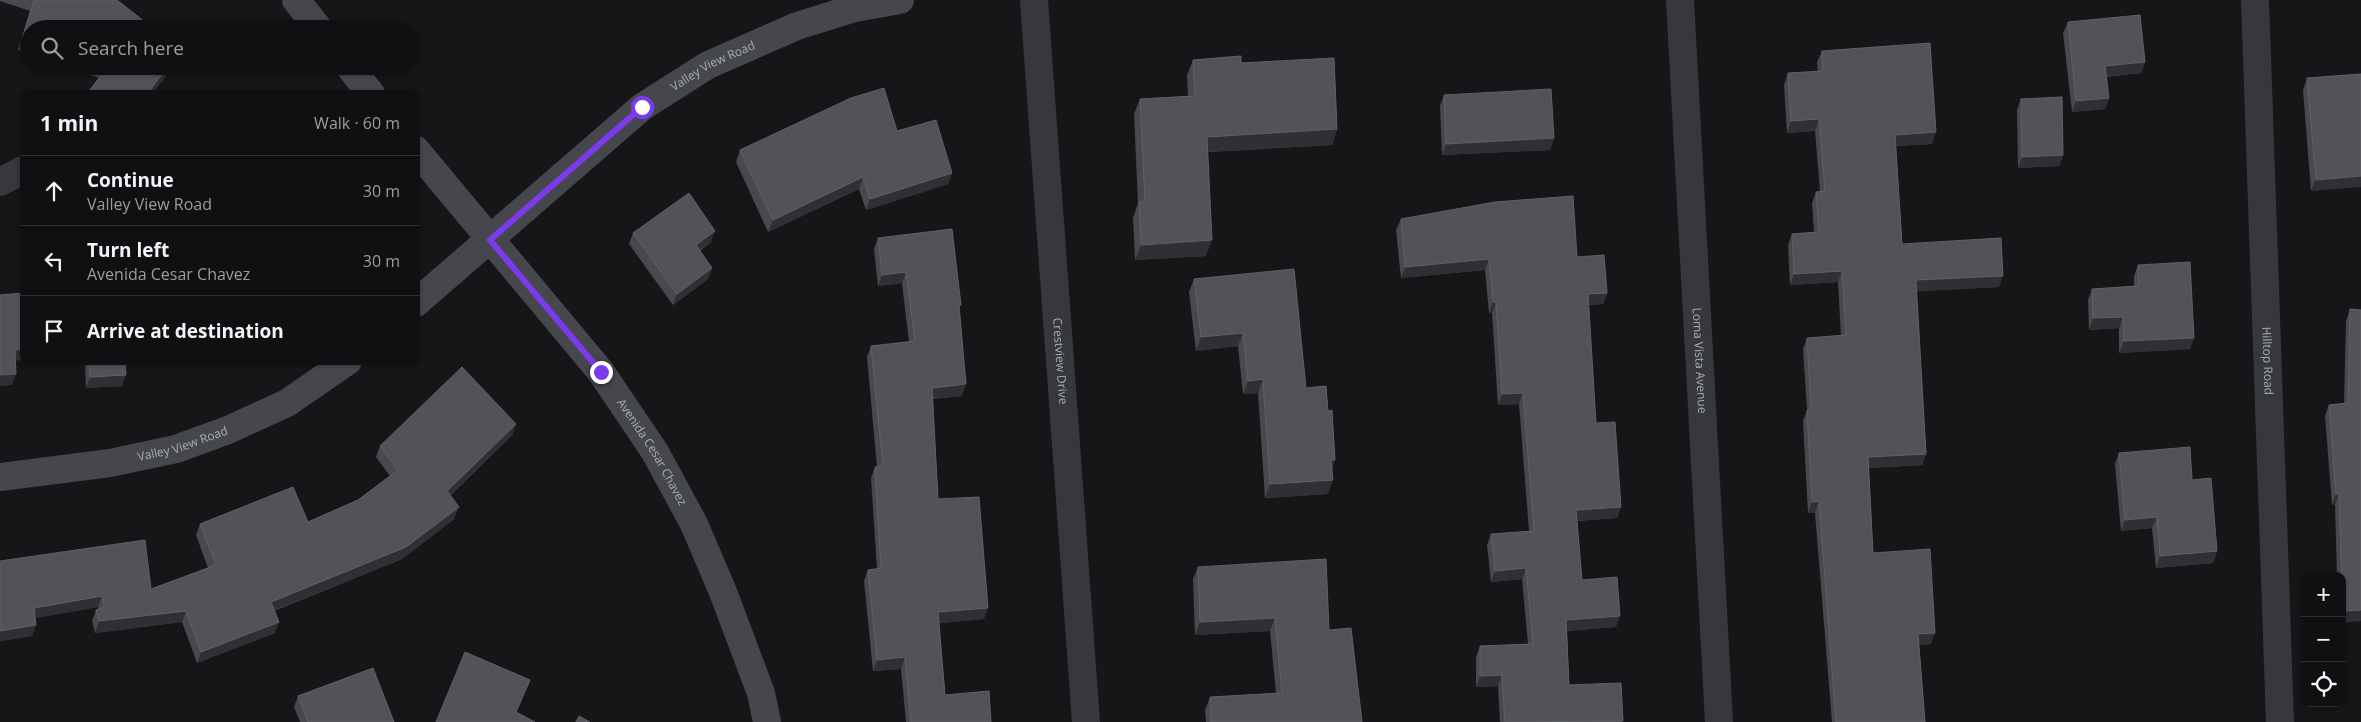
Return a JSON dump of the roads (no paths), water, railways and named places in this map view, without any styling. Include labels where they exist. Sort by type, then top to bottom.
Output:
[{"type":"street","points":[[296,0],[312,20]]},
{"type":"street","name":"Valley View Road","points":[[420,300],[642,107],[708,66],[798,26],[854,8],[900,0]]},
{"type":"street","name":"Crestview Drive","points":[[1034,0],[1086,722]]},
{"type":"street","name":"Loma Vista Avenue","points":[[1680,0],[1719,722]]},
{"type":"street","name":"Hilltop Road","points":[[2255,0],[2280,722]]},
{"type":"street","points":[[356,75],[368,90]]},
{"type":"street","name":"Avenida Cesar Chavez","points":[[420,155],[601,372],[655,452],[694,524],[723,592],[761,693],[767,722]]},
{"type":"street","name":"Valley View Road","points":[[0,478],[110,463],[176,449],[228,430],[287,403],[342,365]]}]
